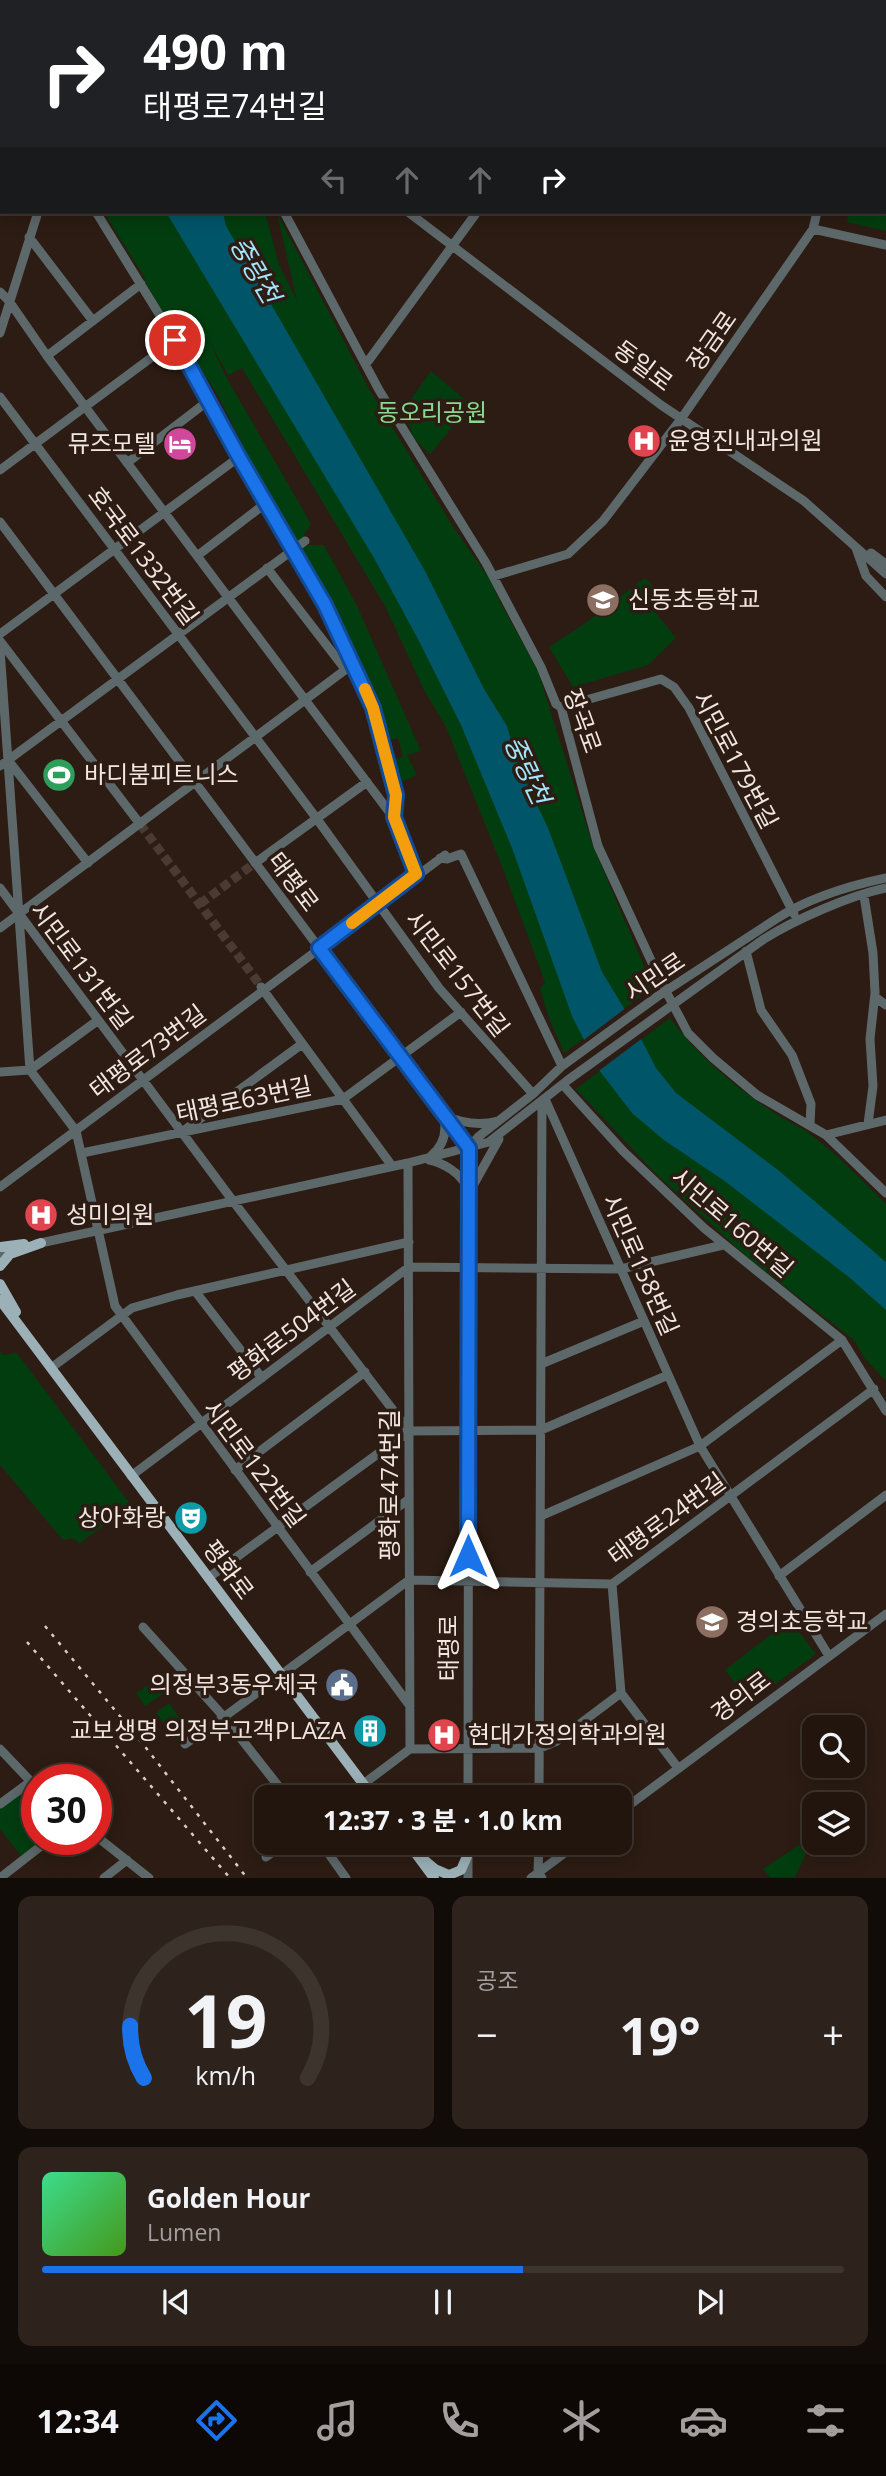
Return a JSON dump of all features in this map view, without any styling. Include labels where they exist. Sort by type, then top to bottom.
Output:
[{"type":"main road","points":[[0,1247],[41,1243]]},
{"type":"main road","points":[[0,1266],[10,1254],[41,1243]]},
{"type":"main road","points":[[0,1284],[36,1348]]},
{"type":"main road","name":"평화로","points":[[0,1300],[363,1784]]},
{"type":"main road","points":[[417,1855],[434,1878]]},
{"type":"main road","points":[[418,1855],[435,1869],[449,1875],[461,1870],[466,1855]]},
{"type":"street","points":[[0,333],[37,214]]},
{"type":"street","points":[[97,214],[175,340],[325,605],[349,667],[373,708],[396,795],[394,817]]},
{"type":"street","name":"장곡로","points":[[285,214],[379,390],[494,576],[541,667],[556,705],[561,707],[598,846],[662,994],[688,1033],[713,1058],[757,1095],[826,1135],[886,1193]]},
{"type":"street","name":"동일로","points":[[411,214],[681,419],[804,501],[886,574]]},
{"type":"street","points":[[366,364],[476,214]]},
{"type":"street","name":"장금로","points":[[494,576],[568,554],[603,521],[681,419],[813,229],[817,214]]},
{"type":"street","points":[[813,229],[886,245]]},
{"type":"street","points":[[29,237],[93,321]]},
{"type":"street","points":[[47,356],[141,284]]},
{"type":"street","points":[[0,292],[394,817],[416,874]]},
{"type":"street","points":[[0,470],[175,340]]},
{"type":"street","name":"호국로1332번길","points":[[0,397],[255,738]]},
{"type":"street","points":[[127,463],[208,401]]},
{"type":"street","points":[[0,634],[55,596],[239,457]]},
{"type":"street","points":[[197,556],[266,502]]},
{"type":"street","name":"태평로","points":[[0,522],[469,1148],[468,1785]]},
{"type":"street","points":[[4,763],[305,541]]},
{"type":"street","points":[[856,548],[868,551],[886,564]]},
{"type":"street","points":[[856,548],[866,576],[886,597]]},
{"type":"street","name":"동일로","points":[[856,548],[870,573],[886,589]]},
{"type":"street","points":[[267,568],[349,667]]},
{"type":"street","points":[[0,641],[140,824]]},
{"type":"street","points":[[0,649],[4,763],[19,914],[30,1070],[76,1131]]},
{"type":"street","points":[[0,928],[349,667]]},
{"type":"street","name":"시민로179번길","points":[[561,707],[662,679],[674,687],[689,708],[797,921]]},
{"type":"street","name":"시민로157번길","points":[[255,738],[439,988],[533,1094]]},
{"type":"street","points":[[4,763],[88,863]]},
{"type":"street","points":[[255,863],[367,782]]},
{"type":"street","name":"태평로73번길","points":[[0,1187],[262,987],[442,856],[447,859],[461,854],[562,1066]]},
{"type":"street","name":"시민로","points":[[469,1148],[478,1137],[533,1094],[562,1066],[662,994],[791,909],[845,888],[886,878]]},
{"type":"street","name":"시민로131번길","points":[[0,888],[97,1021],[409,1431]]},
{"type":"street","name":"시민로","points":[[0,1255],[8,1250],[392,1167],[489,1142],[566,1082],[746,951],[797,921],[886,888]]},
{"type":"street","points":[[864,895],[873,953],[875,997],[870,1039],[873,1086],[869,1124]]},
{"type":"street","points":[[746,951],[761,1010],[792,1055],[811,1104],[810,1124]]},
{"type":"street","points":[[262,987],[392,1167]]},
{"type":"street","points":[[875,997],[886,1005]]},
{"type":"street","name":"태평로63번길","points":[[82,1153],[344,1099],[461,1012]]},
{"type":"street","points":[[0,1072],[30,1070],[97,1021]]},
{"type":"street","points":[[181,1132],[302,1044]]},
{"type":"street","name":"시민로160번길","points":[[566,1082],[623,1151],[723,1245],[842,1340],[886,1411]]},
{"type":"street","points":[[539,1785],[543,1100]]},
{"type":"street","name":"시민로158번길","points":[[543,1100],[700,1446],[829,1656]]},
{"type":"street","points":[[442,1114],[480,1124],[500,1121]]},
{"type":"street","points":[[424,1159],[433,1155],[441,1145],[445,1132],[442,1114]]},
{"type":"street","points":[[826,1135],[886,1120]]},
{"type":"street","points":[[469,1192],[506,1130]]},
{"type":"street","name":"시민로122번길","points":[[76,1131],[120,1315],[410,1706]]},
{"type":"street","points":[[424,1159],[439,1162],[451,1170],[463,1179],[469,1192]]},
{"type":"street","name":"평화로474번길","points":[[408,1163],[410,1749]]},
{"type":"street","points":[[51,1368],[132,1308],[409,1242]]},
{"type":"street","points":[[409,1266],[469,1269],[621,1269],[723,1245]]},
{"type":"street","name":"평화로504번길","points":[[131,1476],[409,1266]]},
{"type":"street","points":[[195,1291],[262,1378]]},
{"type":"street","points":[[541,1364],[644,1321]]},
{"type":"street","points":[[541,1516],[700,1446],[842,1340]]},
{"type":"street","points":[[235,1470],[365,1372]]},
{"type":"street","points":[[208,1578],[409,1431],[541,1430],[668,1375]]},
{"type":"street","name":"태평로24번길","points":[[409,1580],[612,1584],[874,1390]]},
{"type":"street","points":[[779,1576],[886,1495]]},
{"type":"street","points":[[310,1572],[409,1499]]},
{"type":"street","points":[[185,1744],[409,1580]]},
{"type":"street","points":[[612,1584],[621,1693],[678,1768]]},
{"type":"street","name":"경의로","points":[[632,1803],[886,1614]]},
{"type":"street","points":[[143,1627],[224,1717],[278,1785]]},
{"type":"street","points":[[363,1784],[410,1749],[540,1748],[557,1741],[621,1693]]},
{"type":"street","points":[[0,1749],[21,1772]]},
{"type":"street","points":[[0,1804],[21,1792]]},
{"type":"street","points":[[112,1848],[149,1878]]},
{"type":"street","points":[[0,1878],[29,1855]]},
{"type":"street","points":[[330,1855],[346,1878]]},
{"type":"street","points":[[468,1855],[468,1878]]},
{"type":"street","points":[[537,1876],[538,1855]]},
{"type":"street","points":[[537,1876],[563,1855]]},
{"type":"street","points":[[104,1878],[127,1860]]},
{"type":"green space","points":[[105,214],[266,214],[279,265],[297,301],[278,214],[369,389],[452,525],[491,581],[538,671],[593,846],[655,986],[564,1053],[540,989],[545,982],[503,869],[446,727],[424,690],[385,606],[242,368],[228,375],[210,342],[226,377],[310,522],[304,534],[307,545],[324,545],[357,606],[421,751],[407,755],[417,775],[399,783],[395,759],[403,757],[398,738],[388,740],[374,697],[331,601],[263,485],[217,394],[148,289],[144,277]]},
{"type":"green space","points":[[849,214],[886,214],[886,231],[847,222]]},
{"type":"green space","name":"동오리공원","points":[[431,371],[470,404],[430,455],[413,437],[404,409]]},
{"type":"green space","points":[[645,578],[658,591],[647,602],[676,638],[648,665],[573,687],[549,647]]},
{"type":"green space","points":[[670,1018],[717,1070],[759,1102],[820,1142],[886,1204],[886,1381],[865,1359],[854,1340],[748,1258],[654,1172],[576,1089]]},
{"type":"green space","points":[[0,1351],[3,1355],[17,1353],[131,1505],[79,1544],[74,1538],[63,1540],[0,1465]]},
{"type":"green space","points":[[790,1620],[816,1654],[750,1703],[725,1670]]},
{"type":"green space","points":[[165,1674],[174,1687],[145,1706],[136,1693]]},
{"type":"green space","points":[[169,1703],[189,1731],[177,1741],[156,1713]]},
{"type":"green space","points":[[21,1793],[21,1856],[0,1829],[0,1809]]},
{"type":"green space","points":[[799,1845],[802,1848],[802,1855],[806,1855],[795,1877],[770,1877],[763,1869]]},
{"type":"water","name":"중랑천","points":[[167,214],[223,214],[226,226],[425,571],[484,689],[507,726],[519,768],[548,828],[602,972],[656,1068],[676,1093],[778,1170],[886,1262],[886,1310],[850,1278],[726,1182],[664,1140],[632,1113],[599,1070],[572,1016],[512,848],[461,725],[374,558]]},
{"type":"pier","points":[[627,1007],[644,1037],[596,1073],[581,1042]]},
{"type":"tunnel","points":[[140,824],[260,985]]},
{"type":"tunnel","points":[[200,904],[255,863]]},
{"type":"railway","points":[[45,1626],[143,1744],[247,1878]]},
{"type":"railway","points":[[27,1642],[230,1878]]},
{"type":"slow traffic","points":[[352,923],[416,874],[394,817],[396,795],[373,708],[365,689]]},
{"type":"place","name":"윤영진내과의원","points":[[644,441]]},
{"type":"place","name":"뮤즈모텔","points":[[180,444]]},
{"type":"place","name":"신동초등학교","points":[[603,600]]},
{"type":"place","name":"바디붐피트니스","points":[[59,775]]},
{"type":"place","name":"성미의원","points":[[41,1215]]},
{"type":"place","name":"상아화랑","points":[[191,1518]]},
{"type":"place","name":"경의초등학교","points":[[712,1622]]},
{"type":"place","name":"의정부3동우체국","points":[[342,1685]]},
{"type":"place","name":"교보생명 의정부고객PLAZA","points":[[370,1731]]},
{"type":"place","name":"현대가정의학과의원","points":[[444,1735]]},
{"type":"route","points":[[175,340],[325,605],[373,708],[396,795],[394,817],[416,874],[319,948],[469,1148],[468,1556]]}]
